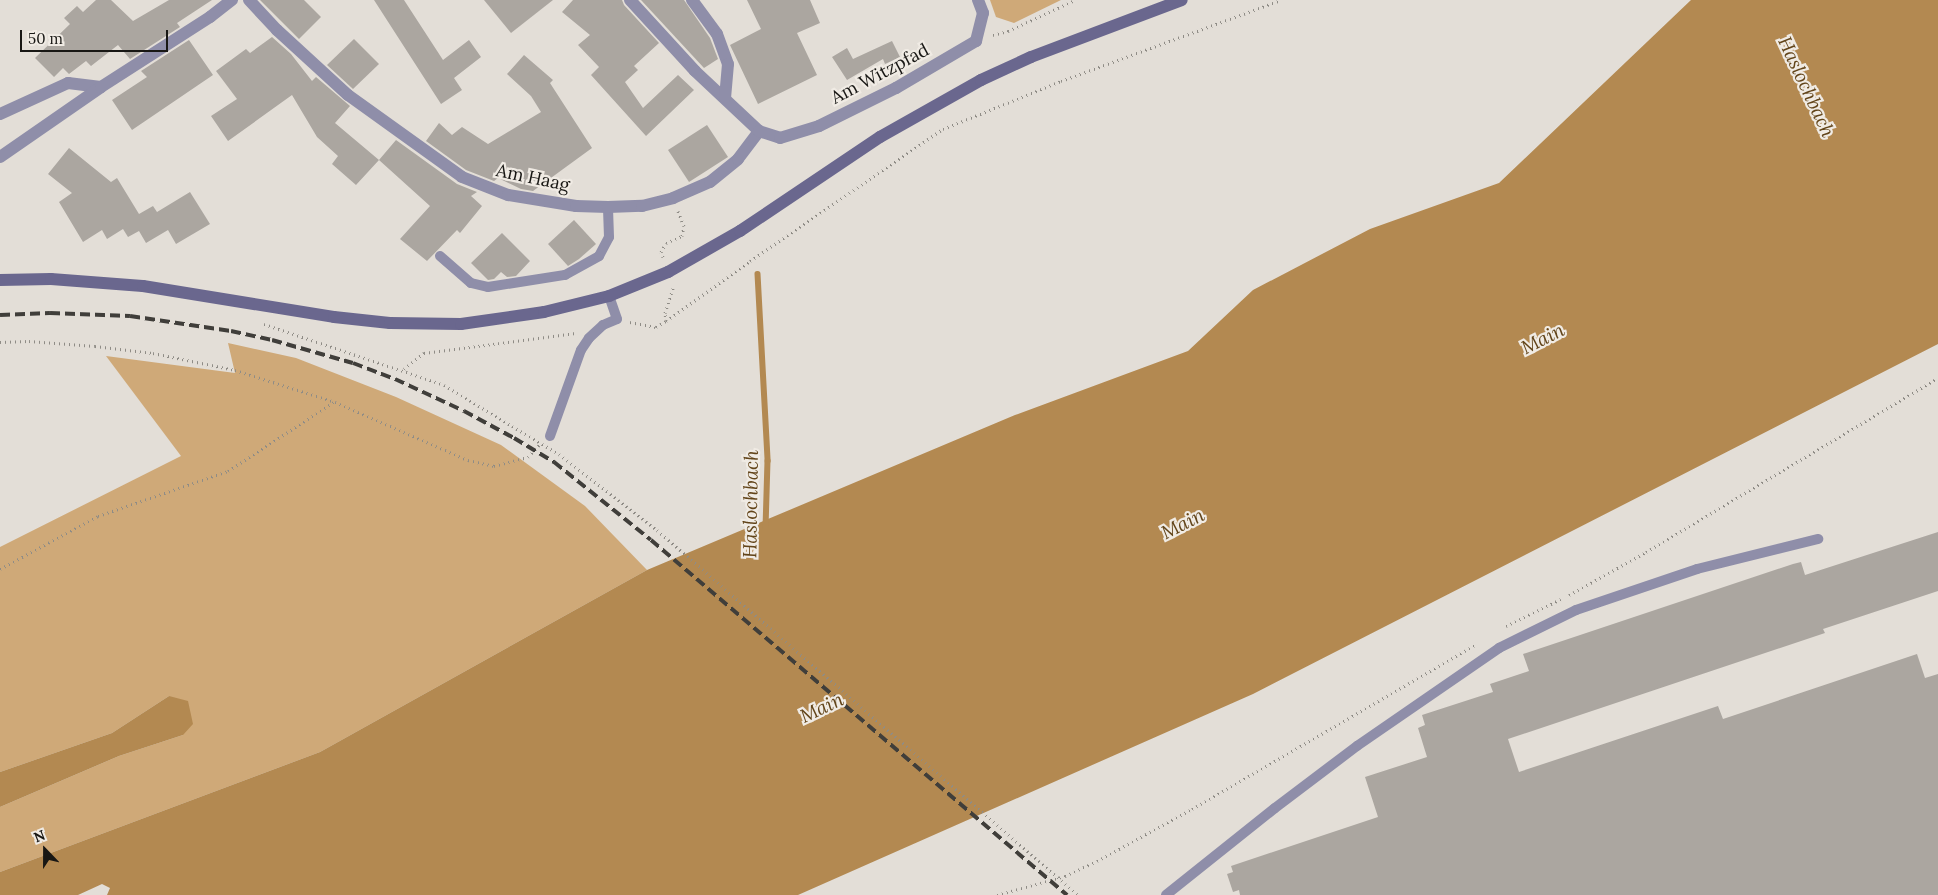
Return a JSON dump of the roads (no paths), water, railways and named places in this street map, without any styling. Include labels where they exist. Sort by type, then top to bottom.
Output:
[{"type":"main road","points":[[0,280],[51,279],[143,286],[334,316],[399,323],[461,324],[544,312],[609,296],[668,272],[740,231],[880,137],[981,80],[1030,57],[1182,0]]},
{"type":"street","points":[[0,157],[101,86],[210,17],[232,0]]},
{"type":"street","name":"Am Haag","points":[[249,0],[277,30],[348,95],[462,177],[508,195],[576,206],[642,206],[673,198],[710,182],[738,159],[759,131]]},
{"type":"street","points":[[630,0],[695,71],[725,97],[759,131]]},
{"type":"street","points":[[692,0],[717,34],[728,64],[725,97]]},
{"type":"street","name":"Am Witzpfad","points":[[759,131],[780,138],[819,126],[896,88],[976,41],[984,13],[978,0]]},
{"type":"street","points":[[0,114],[68,83],[101,86]]},
{"type":"lane","points":[[440,256],[471,283],[488,287],[565,275],[599,256],[609,237],[608,207]]},
{"type":"lane","points":[[550,436],[580,350],[603,325],[617,319],[609,296]]},
{"type":"lane","points":[[1166,895],[1356,746],[1499,648],[1585,607],[1697,569],[1818,539]]},
{"type":"water","name":"Main","points":[[1691,0],[1938,0],[1938,344],[1253,694],[798,895],[107,895],[110,888],[102,884],[78,895],[0,895],[0,872],[320,752],[647,570],[1015,415],[1188,351],[1253,290],[1370,229],[1499,183]]},
{"type":"water","points":[[169,696],[188,701],[193,724],[183,735],[119,756],[0,807],[0,772],[112,733]]},
{"type":"waterway","name":"Haslochbach","points":[[758,274],[768,461],[766,527]]},
{"type":"railway","points":[[0,315],[50,313],[130,316],[231,331],[272,340],[353,363],[395,379],[464,411],[514,438],[554,462],[651,540],[1067,895]]}]
